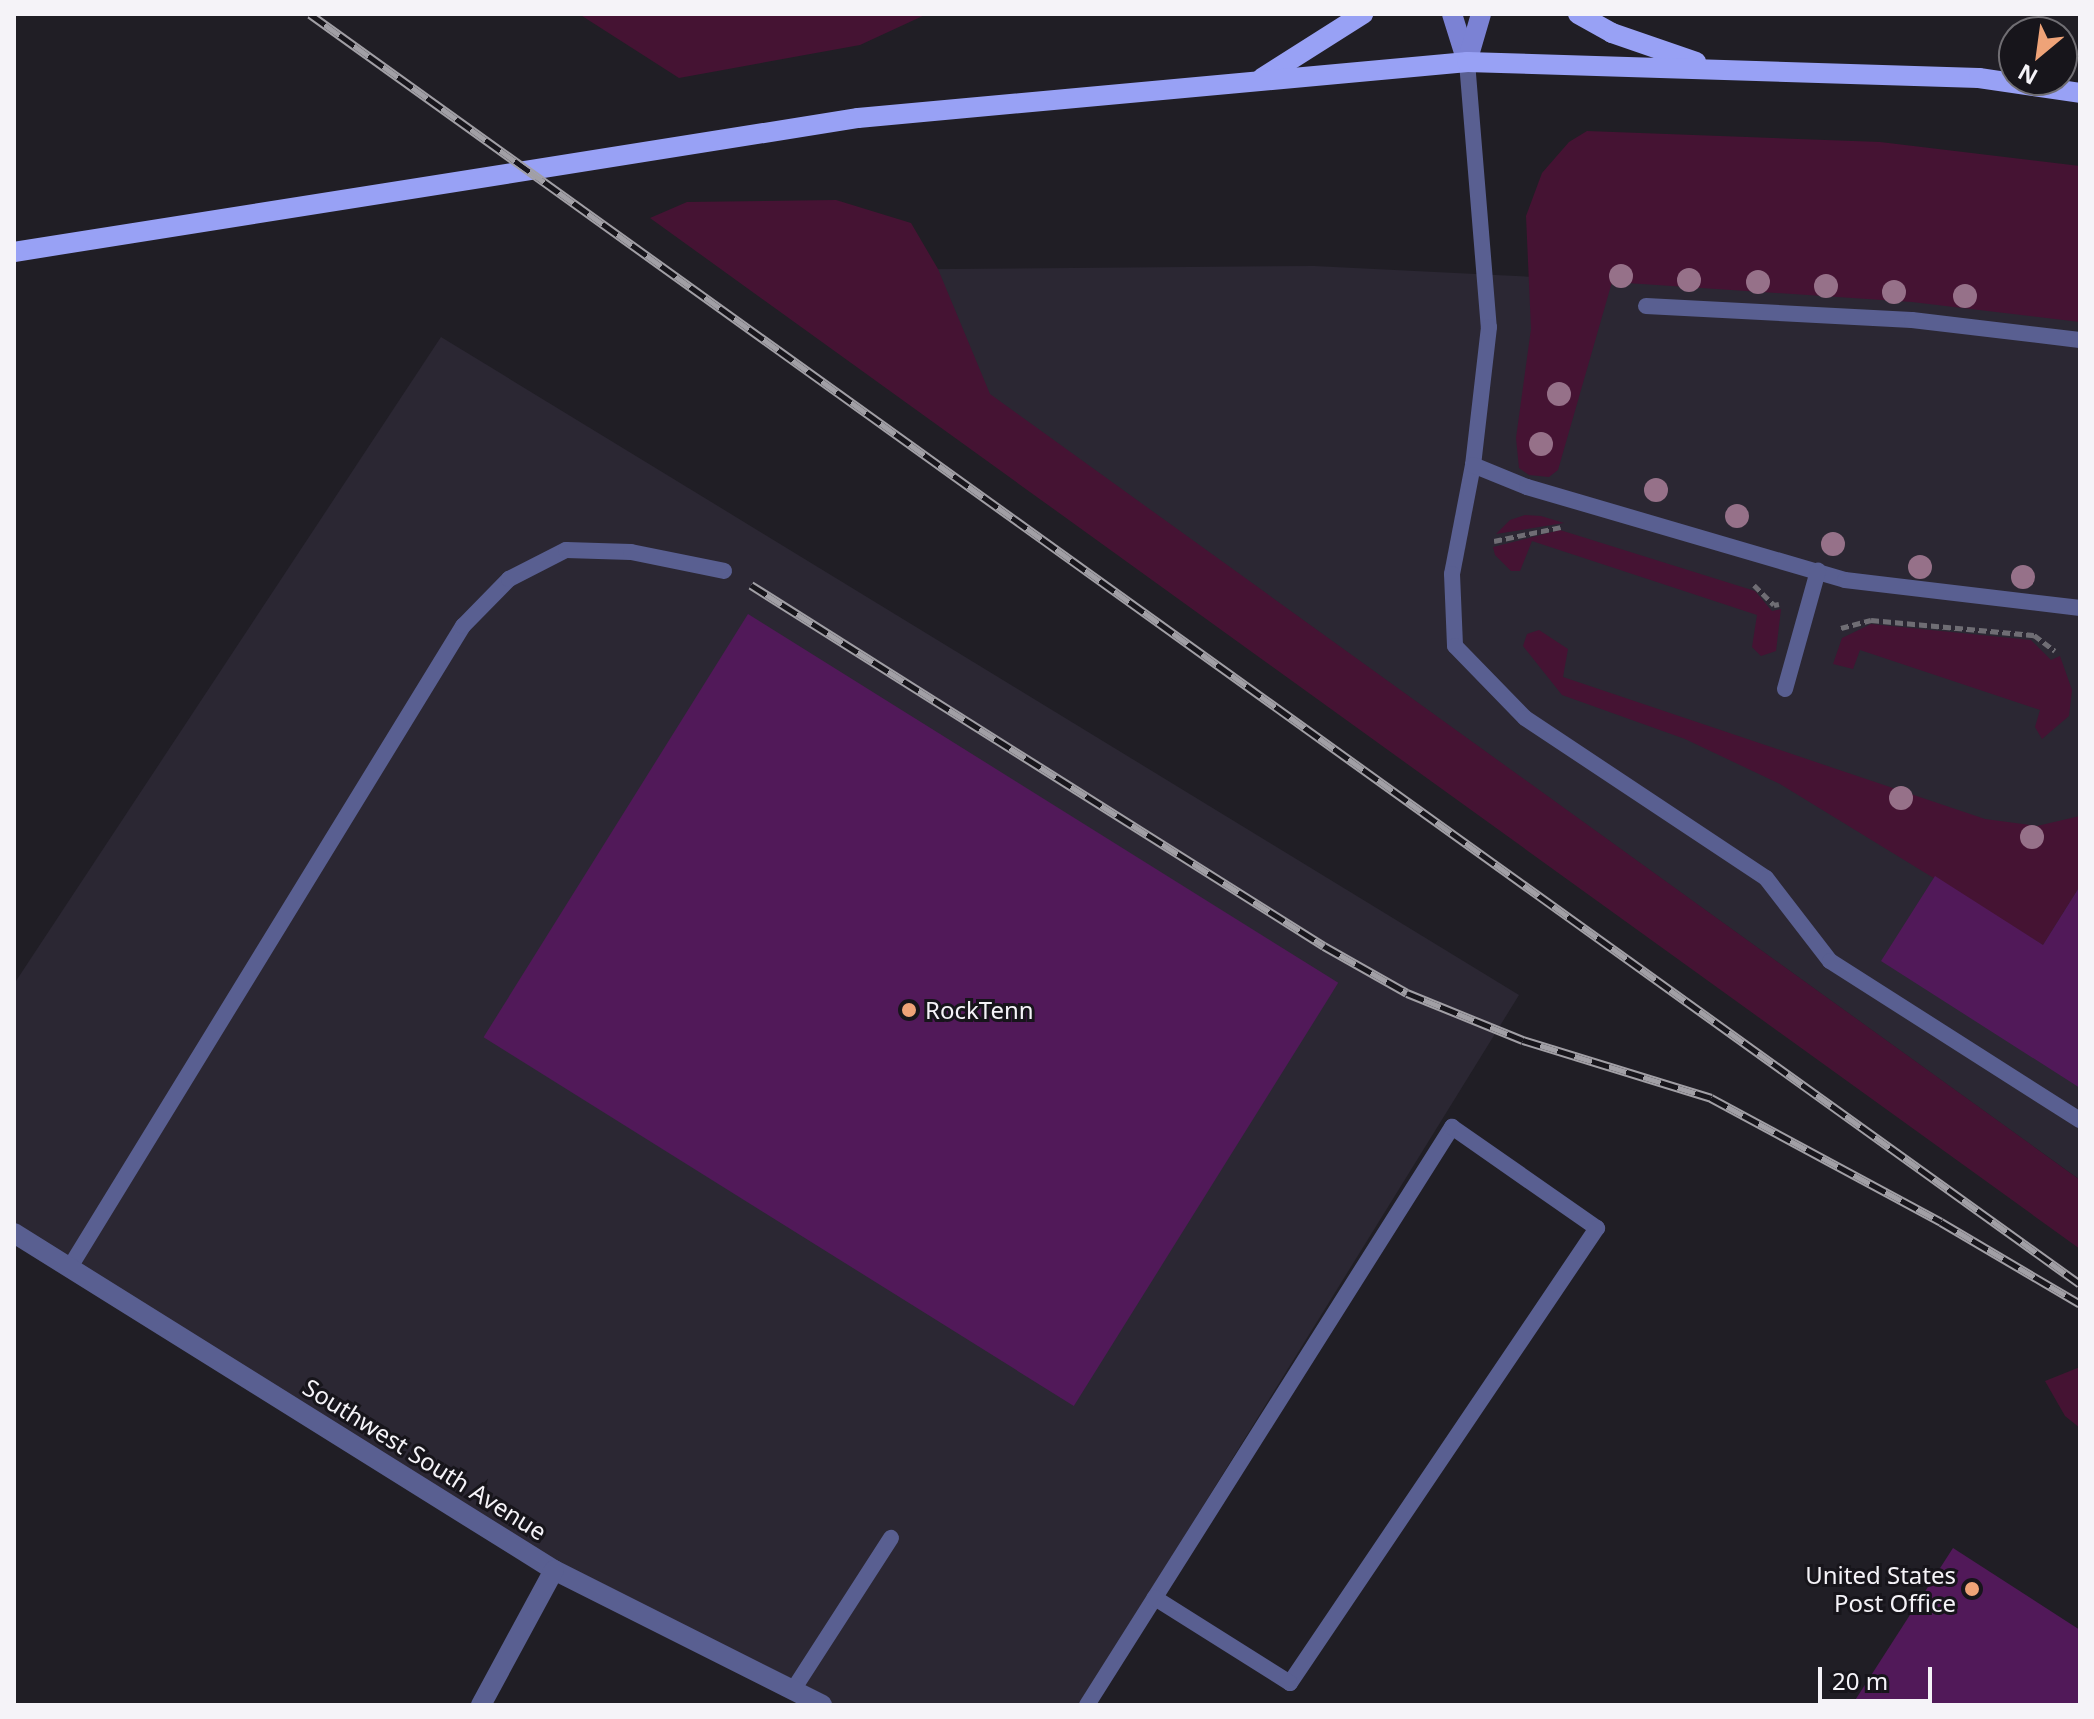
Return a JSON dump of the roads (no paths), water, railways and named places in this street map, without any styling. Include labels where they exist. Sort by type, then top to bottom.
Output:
[{"type":"main road","points":[[1256,81],[1363,14]]},
{"type":"main road","points":[[1452,14],[1467,62]]},
{"type":"main road","points":[[1467,62],[1481,14]]},
{"type":"main road","points":[[1578,14],[1612,33],[1719,70]]},
{"type":"main road","points":[[14,252],[858,118],[1467,62],[1979,78],[2080,93]]},
{"type":"street","name":"Southwest South Avenue","points":[[14,1233],[554,1570],[822,1705]]},
{"type":"street","points":[[481,1705],[554,1570]]},
{"type":"lane","points":[[1467,62],[1489,327],[1473,465],[1452,574],[1455,646],[1525,718],[1766,878],[1830,961],[2080,1120]]},
{"type":"lane","points":[[1646,306],[1912,320],[2080,340]]},
{"type":"lane","points":[[1473,465],[1527,487],[1845,580],[2080,608]]},
{"type":"lane","points":[[70,1267],[463,626],[509,579],[566,550],[631,552],[724,571]]},
{"type":"lane","points":[[1785,689],[1818,571]]},
{"type":"lane","points":[[1087,1705],[1452,1127],[1597,1228],[1290,1683],[1155,1598]]},
{"type":"lane","points":[[793,1690],[891,1538]]},
{"type":"railway","points":[[310,14],[2080,1284]]},
{"type":"railway","points":[[751,585],[1324,946],[1407,993],[1523,1040],[1711,1098],[1941,1222],[2080,1304]]},
{"type":"place","name":"RockTenn","points":[[909,1010]]},
{"type":"place","name":"United States Post Office","points":[[1972,1589]]}]
